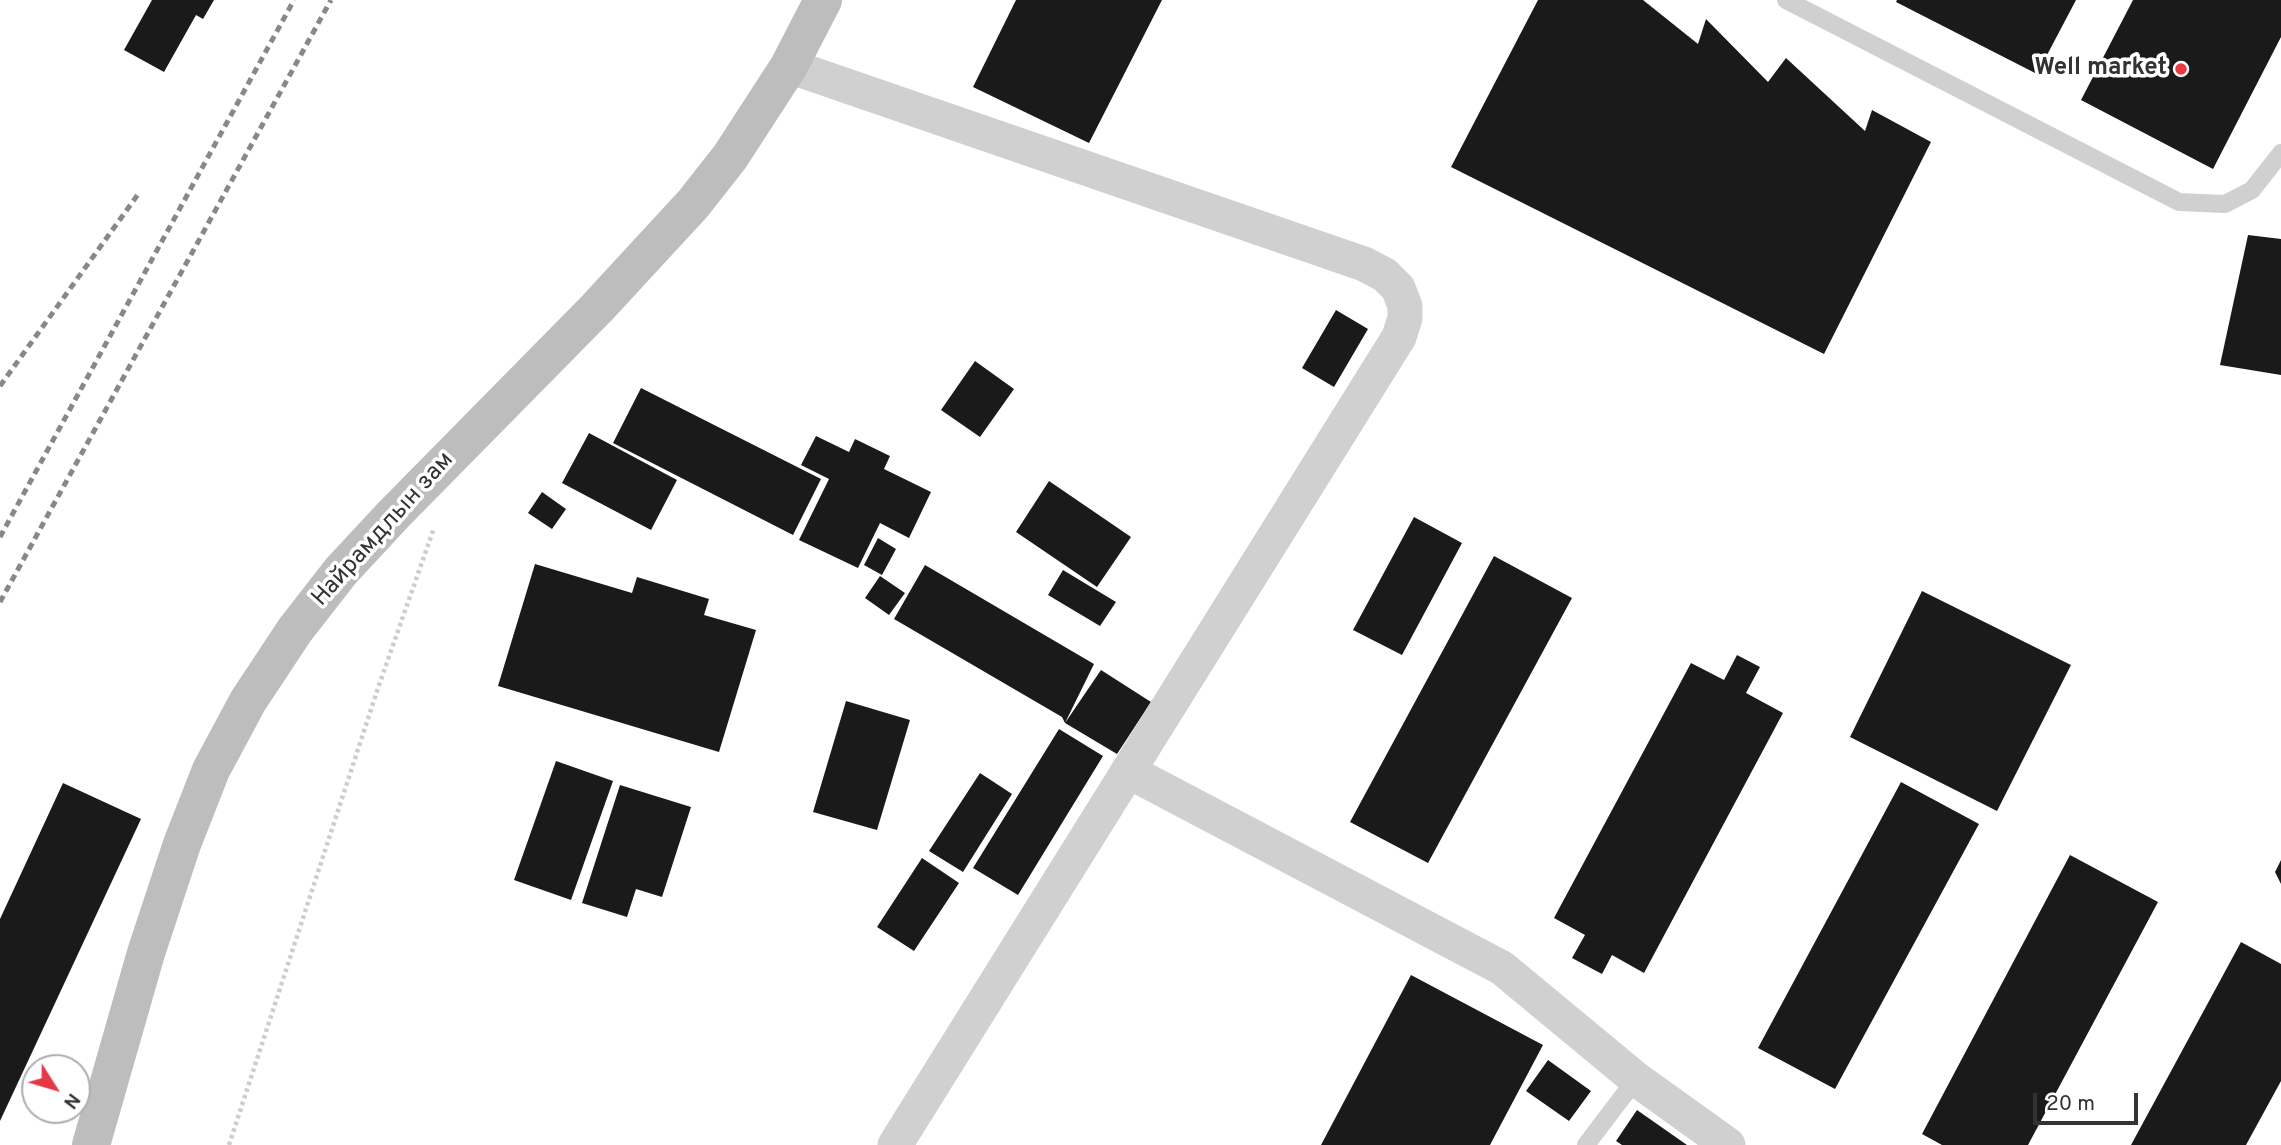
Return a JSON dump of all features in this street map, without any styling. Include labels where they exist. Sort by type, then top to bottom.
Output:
[{"type":"main road","name":"Найрамдлын зам","points":[[91,1145],[146,953],[182,844],[211,770],[248,701],[295,630],[341,571],[597,309],[692,204],[730,157],[789,66],[823,0]]},
{"type":"street","points":[[789,66],[1364,264],[1385,275],[1398,288],[1405,306],[1405,318],[1399,337],[895,1145]]},
{"type":"street","points":[[1128,771],[1502,968],[1636,1079],[1728,1145]]},
{"type":"lane","points":[[1786,0],[2179,202],[2225,204],[2252,190],[2281,153]]},
{"type":"lane","points":[[1586,1145],[1636,1079]]},
{"type":"path","points":[[229,1145],[378,688],[438,518]]},
{"type":"building","points":[[152,0],[214,0],[203,19],[196,15],[164,72],[124,50]]},
{"type":"building","points":[[1016,0],[1162,0],[1089,143],[973,87]]},
{"type":"building","points":[[1538,0],[1643,0],[1698,44],[1706,19],[1768,82],[1786,58],[1865,131],[1872,110],[1931,142],[1824,354],[1451,167]]},
{"type":"building","name":"Well market","points":[[2076,0],[2037,74],[1896,2]]},
{"type":"building","name":"Well market","points":[[2133,0],[2281,0],[2281,37],[2213,169],[2081,100]]},
{"type":"building","points":[[2248,235],[2281,239],[2281,375],[2220,365]]},
{"type":"building","points":[[1336,310],[1368,329],[1334,387],[1302,368]]},
{"type":"building","points":[[975,361],[1014,389],[980,437],[941,410]]},
{"type":"building","points":[[641,388],[821,479],[793,535],[613,443]]},
{"type":"building","points":[[589,433],[677,480],[651,530],[562,483]]},
{"type":"building","points":[[816,436],[849,452],[855,439],[890,456],[884,469],[931,492],[909,538],[880,523],[858,568],[799,540],[829,479],[801,465]]},
{"type":"building","points":[[1049,481],[1131,537],[1097,587],[1016,532]]},
{"type":"building","points":[[542,492],[566,509],[552,529],[528,513]]},
{"type":"building","points":[[1414,517],[1462,543],[1402,655],[1353,630]]},
{"type":"building","points":[[878,538],[896,549],[882,575],[864,565]]},
{"type":"building","points":[[1494,556],[1572,598],[1428,863],[1350,822]]},
{"type":"building","points":[[535,564],[632,593],[637,577],[709,599],[704,615],[756,630],[719,752],[498,686]]},
{"type":"building","points":[[925,565],[1094,664],[1065,723],[1062,717],[894,619]]},
{"type":"building","points":[[1063,570],[1116,602],[1100,626],[1048,595]]},
{"type":"building","points":[[880,576],[905,593],[889,615],[865,598]]},
{"type":"building","points":[[1922,591],[2071,665],[1997,811],[1850,737]]},
{"type":"building","points":[[1737,655],[1760,667],[1746,693],[1783,713],[1644,973],[1612,955],[1602,974],[1572,958],[1585,935],[1554,918],[1691,663],[1724,680]]},
{"type":"building","points":[[1101,670],[1151,702],[1117,754],[1065,723]]},
{"type":"building","points":[[846,701],[910,720],[877,830],[813,812]]},
{"type":"building","points":[[1059,729],[1103,756],[1018,895],[973,868]]},
{"type":"building","points":[[556,761],[613,781],[571,900],[514,880]]},
{"type":"building","points":[[980,773],[1012,794],[963,872],[929,851]]},
{"type":"building","points":[[1901,782],[1979,824],[1835,1089],[1758,1048]]},
{"type":"building","points":[[63,783],[141,819],[31,1054],[21,1054],[21,1076],[0,1121],[0,919]]},
{"type":"building","points":[[620,785],[691,807],[662,897],[636,889],[627,917],[582,903]]},
{"type":"building","points":[[2070,855],[2158,902],[2028,1145],[1942,1145],[1922,1134]]},
{"type":"building","points":[[922,858],[959,883],[914,951],[877,927]]},
{"type":"building","points":[[2281,860],[2281,884],[2275,872]]},
{"type":"building","points":[[2241,942],[2281,964],[2281,1081],[2246,1145],[2131,1145]]},
{"type":"building","points":[[1411,975],[1543,1045],[1490,1145],[1321,1145]]},
{"type":"building","points":[[1548,1060],[1591,1091],[1569,1121],[1526,1091]]},
{"type":"building","points":[[1637,1110],[1687,1145],[1622,1145],[1616,1141]]},
{"type":"railway","points":[[0,537],[294,0]]},
{"type":"railway","points":[[0,602],[331,0]]},
{"type":"railway","points":[[0,386],[139,193]]},
{"type":"place","name":"Well market","points":[[2181,69]]}]
